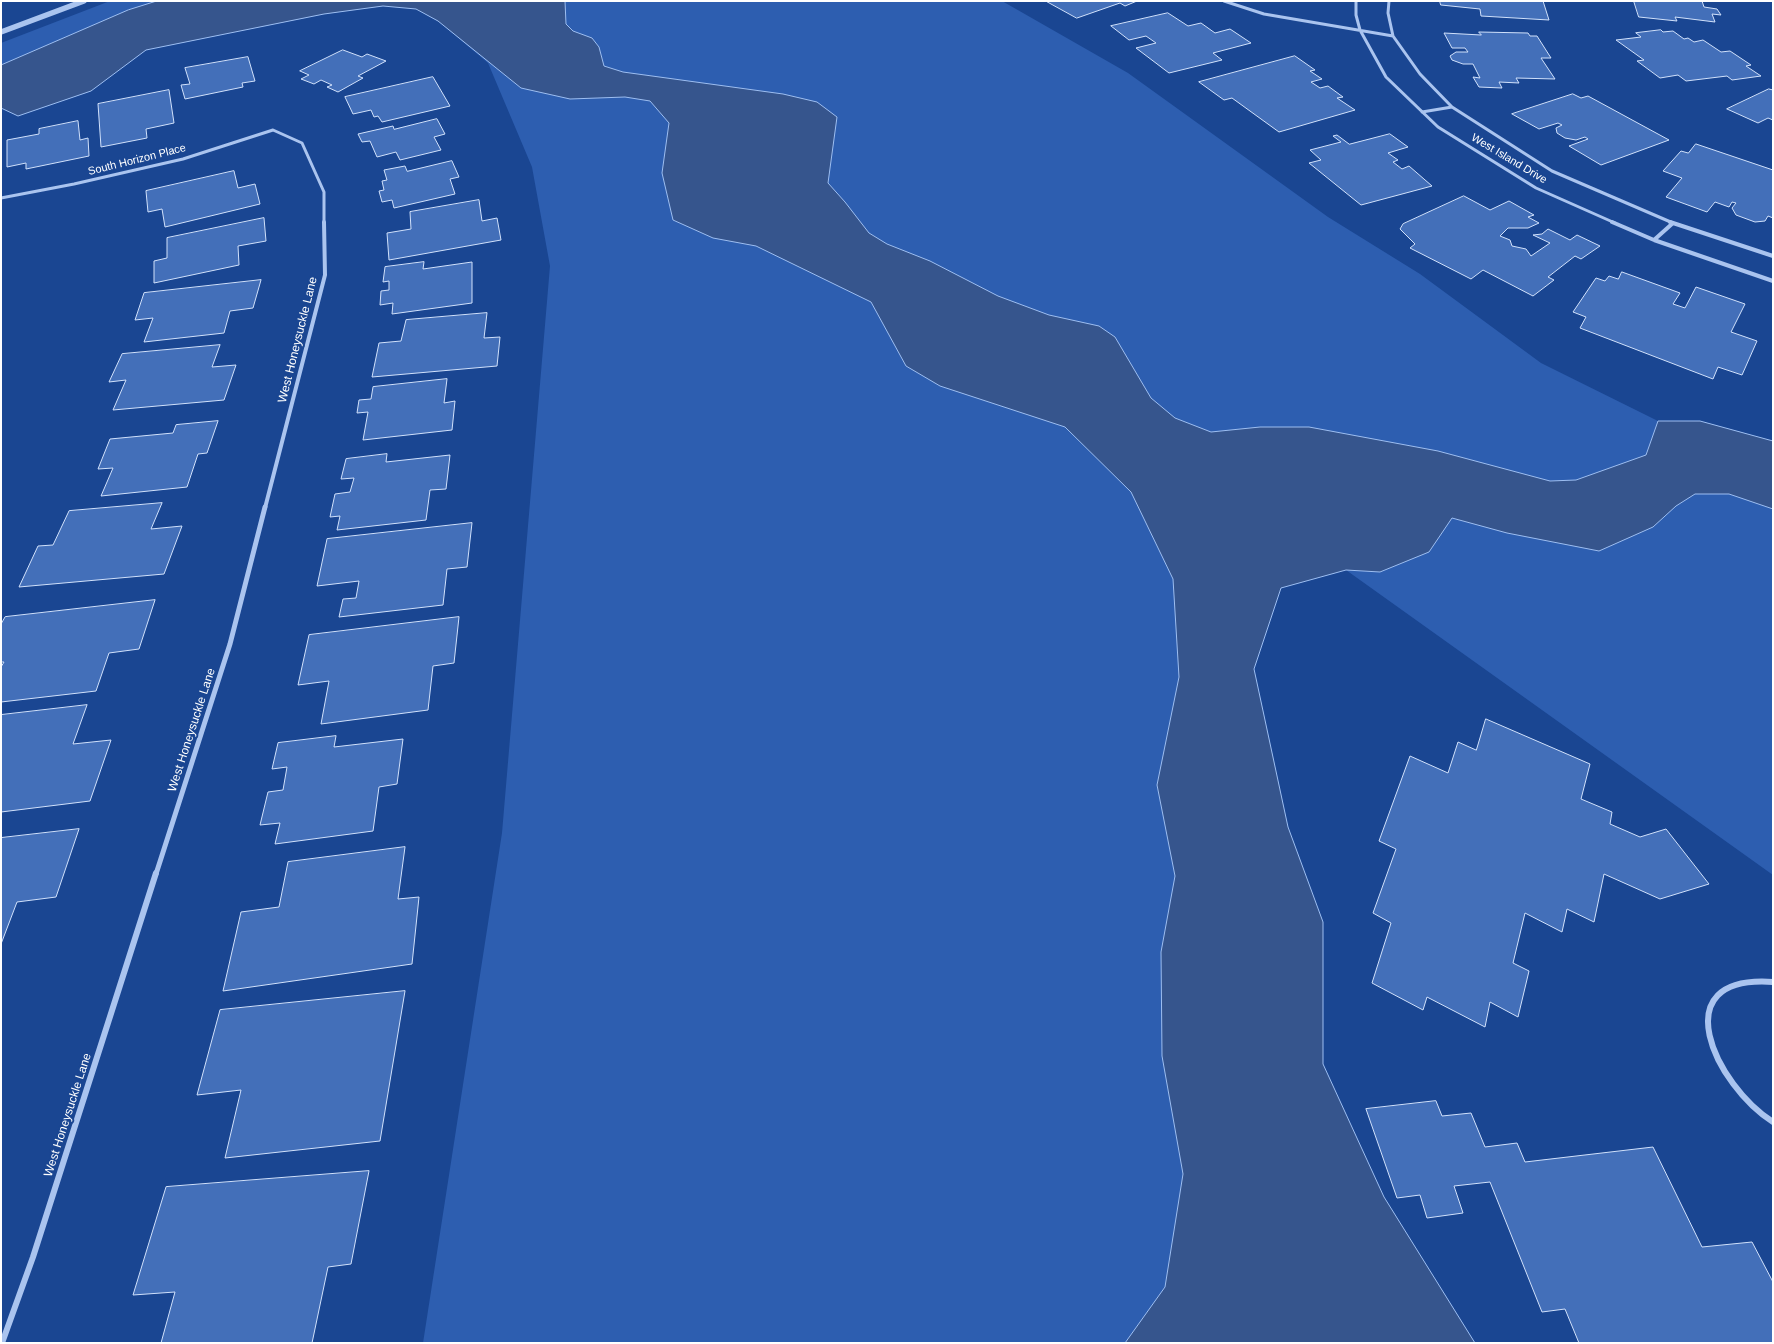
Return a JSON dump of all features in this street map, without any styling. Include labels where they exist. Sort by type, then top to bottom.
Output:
[{"type":"street","points":[[1,32],[84,1]]},
{"type":"street","points":[[1224,1],[1264,14],[1393,36]]},
{"type":"street","name":"West Island Drive","points":[[1356,1],[1356,15],[1360,30],[1386,77],[1438,127],[1536,188],[1654,240],[1773,281]]},
{"type":"street","name":"West Island Drive","points":[[1389,1],[1388,13],[1393,36],[1420,74],[1452,107],[1552,171],[1673,223],[1773,256]]},
{"type":"street","points":[[1422,112],[1452,107]]},
{"type":"street","name":"South Horizon Place","points":[[1,198],[74,184],[183,159],[274,130]]},
{"type":"street","name":"West Honeysuckle Lane","points":[[2,1343],[33,1257],[230,644],[324,275],[324,192],[302,143],[274,130]]},
{"type":"street","points":[[1654,240],[1673,223]]},
{"type":"street","points":[[1773,982],[1746,981],[1726,987],[1713,1002],[1708,1021],[1711,1045],[1723,1072],[1743,1098],[1773,1122]]},
{"type":"shaded area","points":[[110,1],[1002,1],[1128,73],[1328,217],[1420,274],[1541,363],[1658,421],[1700,421],[1773,441],[1773,875],[1346,570],[1281,588],[1254,669],[1288,827],[1323,922],[1323,1064],[1384,1197],[1475,1343],[423,1343],[502,833],[550,266],[532,167],[488,63],[438,21],[416,9],[383,6],[324,14],[146,50],[91,91],[18,116],[1,108],[1,43]]},
{"type":"shaded area","points":[[157,1],[565,1],[566,24],[573,31],[592,38],[599,47],[604,66],[623,72],[783,94],[817,102],[837,117],[828,183],[869,233],[887,244],[930,261],[998,296],[1049,315],[1099,326],[1115,337],[1151,398],[1175,418],[1211,432],[1260,427],[1309,427],[1438,451],[1550,481],[1576,480],[1646,455],[1658,421],[1700,421],[1773,441],[1773,509],[1729,494],[1695,494],[1676,506],[1653,527],[1599,551],[1507,533],[1452,518],[1429,552],[1380,572],[1346,570],[1281,588],[1254,669],[1288,827],[1323,922],[1323,1064],[1384,1197],[1475,1343],[1125,1343],[1165,1287],[1183,1174],[1162,1056],[1161,952],[1175,876],[1157,785],[1179,677],[1173,579],[1131,492],[1065,427],[940,386],[906,366],[871,302],[756,246],[713,238],[673,220],[662,173],[669,123],[650,101],[625,97],[570,99],[521,88],[438,21],[416,9],[383,6],[324,14],[146,50],[91,91],[18,116],[1,108],[1,65],[128,10]]},
{"type":"building","points":[[1046,1],[1137,1],[1125,6],[1120,3],[1077,18]]},
{"type":"building","points":[[1440,1],[1543,1],[1549,20],[1481,16],[1480,9],[1441,5]]},
{"type":"building","points":[[1634,1],[1702,1],[1704,7],[1717,9],[1721,15],[1712,14],[1715,22],[1675,17],[1677,21],[1639,17]]},
{"type":"building","points":[[1168,13],[1188,26],[1201,23],[1215,33],[1230,29],[1251,43],[1213,53],[1222,60],[1169,73],[1136,48],[1156,43],[1146,36],[1129,40],[1111,26]]},
{"type":"building","points":[[1661,30],[1663,32],[1673,31],[1684,39],[1688,38],[1694,42],[1703,40],[1721,52],[1730,51],[1751,65],[1746,66],[1761,76],[1732,80],[1727,76],[1686,81],[1678,75],[1660,78],[1637,61],[1644,60],[1616,40],[1641,37],[1636,33]]},
{"type":"building","points":[[1479,32],[1528,33],[1530,36],[1537,36],[1551,58],[1541,58],[1555,79],[1516,78],[1519,83],[1499,82],[1502,88],[1479,87],[1473,77],[1480,78],[1473,64],[1463,64],[1452,60],[1450,56],[1456,52],[1468,52],[1465,48],[1452,48],[1444,33],[1481,35]]},
{"type":"building","points":[[343,50],[362,57],[367,54],[386,61],[358,76],[363,78],[338,92],[327,87],[332,85],[321,80],[314,84],[301,79],[309,75],[300,71]]},
{"type":"building","points":[[1295,56],[1315,70],[1310,71],[1322,79],[1311,82],[1320,88],[1328,86],[1343,97],[1337,98],[1355,110],[1279,132],[1232,98],[1224,100],[1199,82]]},
{"type":"building","points":[[248,57],[255,81],[242,83],[243,87],[185,99],[181,85],[190,84],[185,68]]},
{"type":"building","points":[[433,77],[450,106],[382,122],[378,116],[374,117],[371,110],[353,114],[345,97]]},
{"type":"building","points":[[1769,89],[1773,90],[1773,120],[1768,118],[1758,123],[1727,109]]},
{"type":"building","points":[[169,90],[174,123],[146,129],[147,138],[101,147],[98,104]]},
{"type":"building","points":[[1573,94],[1581,98],[1588,96],[1669,140],[1601,165],[1569,146],[1588,139],[1585,137],[1576,140],[1565,138],[1557,133],[1556,128],[1562,125],[1558,123],[1539,129],[1512,114]]},
{"type":"building","points":[[437,119],[445,134],[434,137],[441,150],[400,160],[396,152],[377,157],[370,141],[362,142],[358,134],[393,126],[394,129]]},
{"type":"building","points":[[78,121],[80,140],[88,138],[89,156],[26,169],[26,163],[7,167],[7,140],[39,134],[39,129]]},
{"type":"building","points":[[1390,134],[1408,147],[1388,153],[1398,160],[1393,162],[1402,169],[1409,166],[1432,186],[1361,205],[1309,163],[1321,160],[1310,150],[1341,142],[1333,136],[1337,135],[1349,144]]},
{"type":"building","points":[[1696,144],[1773,170],[1773,218],[1768,216],[1765,221],[1755,222],[1736,215],[1732,208],[1736,203],[1732,202],[1729,207],[1715,202],[1707,212],[1666,197],[1682,178],[1663,171],[1681,151],[1688,153]]},
{"type":"building","points":[[452,161],[459,177],[450,179],[455,194],[394,208],[392,200],[382,202],[379,191],[384,190],[382,181],[387,180],[384,170],[405,166],[407,171]]},
{"type":"building","points":[[234,171],[238,188],[255,184],[260,204],[165,227],[162,209],[148,212],[146,191]]},
{"type":"building","points":[[1464,196],[1490,210],[1509,201],[1534,215],[1528,217],[1539,223],[1528,228],[1508,228],[1500,236],[1510,240],[1512,246],[1526,249],[1531,256],[1550,243],[1533,235],[1542,234],[1548,229],[1570,240],[1577,235],[1600,246],[1581,259],[1575,256],[1548,277],[1554,280],[1533,296],[1483,270],[1471,279],[1410,248],[1415,244],[1400,229],[1403,224]]},
{"type":"building","points":[[479,200],[482,221],[497,218],[501,240],[389,260],[387,233],[411,229],[410,212]]},
{"type":"building","points":[[264,218],[266,241],[238,246],[239,265],[154,283],[154,261],[167,258],[167,238]]},
{"type":"building","points":[[424,262],[423,269],[472,262],[472,303],[392,314],[393,303],[380,305],[381,291],[389,290],[389,281],[383,282],[385,267]]},
{"type":"building","points":[[1622,272],[1680,293],[1673,304],[1685,308],[1696,287],[1745,304],[1731,332],[1757,341],[1742,375],[1718,367],[1713,379],[1580,328],[1586,317],[1573,312],[1596,278],[1605,281],[1609,276],[1618,279]]},
{"type":"building","points":[[261,280],[253,308],[230,311],[224,333],[144,342],[153,318],[135,320],[144,293]]},
{"type":"building","points":[[487,313],[484,338],[500,337],[497,366],[372,377],[379,343],[401,341],[406,320]]},
{"type":"building","points":[[220,345],[212,367],[236,365],[224,400],[113,410],[126,380],[109,382],[122,354]]},
{"type":"building","points":[[447,379],[444,403],[455,401],[452,430],[363,440],[368,412],[357,413],[359,400],[371,399],[373,387]]},
{"type":"building","points":[[218,421],[207,453],[198,454],[187,487],[101,496],[113,468],[98,469],[110,439],[173,433],[176,425]]},
{"type":"building","points":[[387,454],[386,462],[450,455],[446,489],[430,490],[426,520],[337,530],[340,516],[330,517],[335,494],[350,492],[354,478],[341,479],[346,459]]},
{"type":"building","points":[[162,503],[151,529],[182,526],[164,574],[19,587],[38,546],[53,545],[69,511]]},
{"type":"building","points":[[472,523],[467,567],[447,569],[443,605],[339,617],[343,599],[356,598],[359,581],[317,586],[327,539]]},
{"type":"building","points":[[155,600],[139,649],[109,653],[96,691],[1,702],[1,667],[4,662],[1,662],[1,624],[5,617]]},
{"type":"building","points":[[459,617],[454,663],[433,666],[428,710],[321,724],[329,681],[298,685],[309,635]]},
{"type":"building","points":[[87,705],[73,744],[111,740],[90,801],[1,812],[1,715]]},
{"type":"building","points":[[1486,719],[1590,764],[1581,799],[1612,812],[1610,824],[1640,837],[1666,829],[1709,884],[1660,899],[1604,874],[1594,922],[1567,909],[1562,932],[1525,913],[1513,963],[1529,971],[1518,1017],[1490,1002],[1485,1027],[1427,997],[1423,1010],[1372,983],[1391,923],[1373,913],[1396,849],[1379,841],[1410,756],[1448,773],[1458,742],[1476,750]]},
{"type":"building","points":[[336,736],[334,747],[403,739],[397,784],[379,787],[373,831],[275,844],[280,823],[260,825],[268,792],[283,790],[287,767],[272,769],[278,743]]},
{"type":"building","points":[[79,829],[56,897],[17,902],[1,944],[1,838]]},
{"type":"building","points":[[405,847],[398,899],[419,897],[412,964],[223,991],[241,912],[279,907],[288,862]]},
{"type":"building","points":[[405,991],[380,1141],[225,1158],[241,1090],[197,1095],[220,1010]]},
{"type":"building","points":[[1436,1101],[1442,1116],[1471,1113],[1485,1147],[1517,1143],[1525,1162],[1653,1147],[1702,1247],[1752,1242],[1773,1282],[1773,1343],[1579,1343],[1565,1309],[1542,1312],[1490,1182],[1454,1186],[1463,1213],[1427,1218],[1420,1195],[1397,1198],[1366,1109]]},
{"type":"building","points":[[369,1171],[351,1264],[328,1267],[312,1343],[161,1343],[175,1292],[133,1295],[166,1187]]}]
